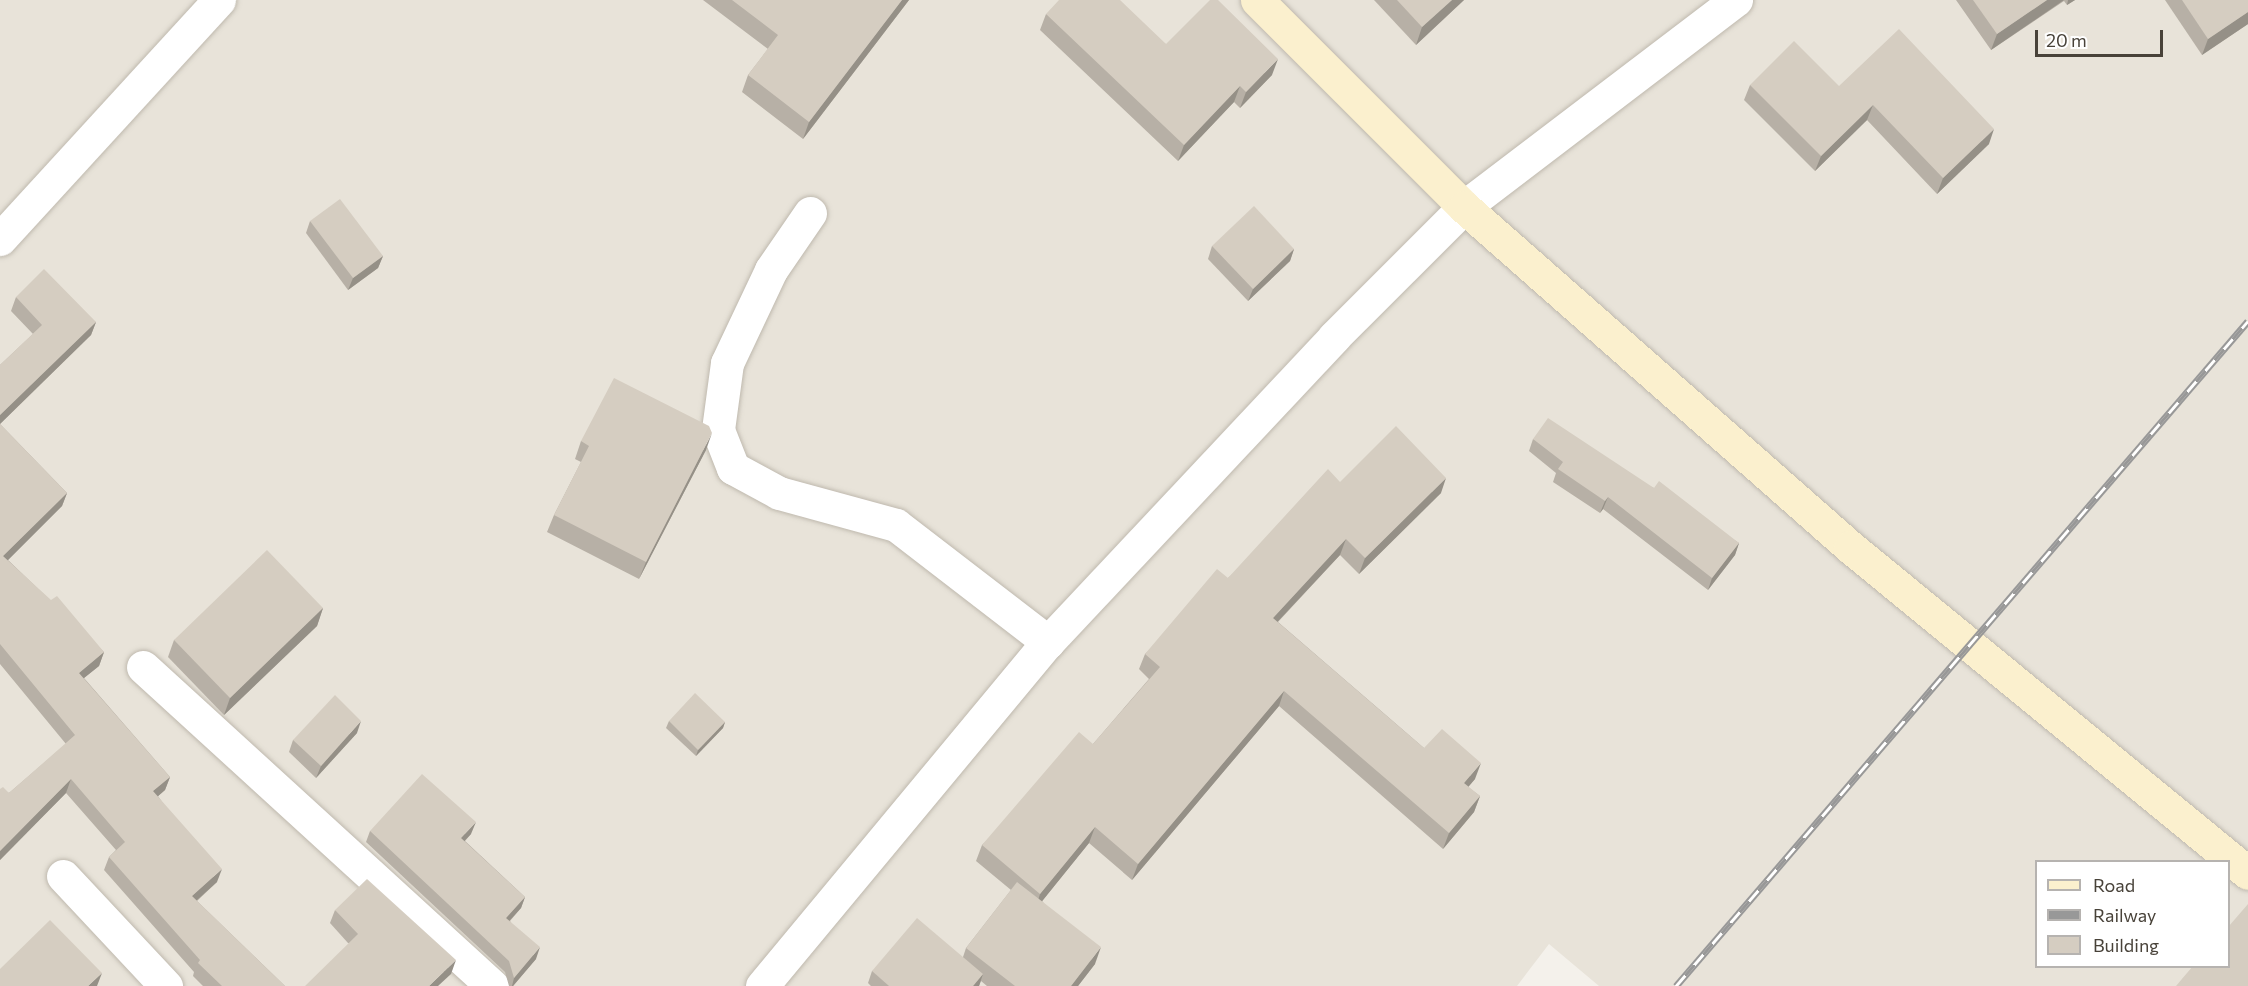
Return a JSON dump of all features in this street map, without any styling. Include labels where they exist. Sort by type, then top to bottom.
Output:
[{"type":"street","points":[[0,239],[219,0]]},
{"type":"street","points":[[1257,0],[1464,207],[1850,547],[2248,873]]},
{"type":"street","points":[[762,986],[1048,642],[1334,337],[1464,207],[1736,0]]},
{"type":"street","points":[[810,213],[771,270],[727,363],[718,430],[734,468],[779,493],[896,525],[1048,642]]},
{"type":"street","points":[[143,667],[492,986]]},
{"type":"street","points":[[63,876],[166,986]]},
{"type":"shaded area","points":[[0,0],[2248,0],[2248,986],[1599,986],[1549,944],[1517,986],[0,986]]},
{"type":"building","points":[[732,0],[902,0],[809,122],[748,75],[778,35]]},
{"type":"building","points":[[1059,0],[1120,0],[1166,44],[1210,0],[1218,0],[1278,59],[1246,92],[1240,86],[1184,145],[1046,14]]},
{"type":"building","points":[[1397,0],[1452,0],[1422,27]]},
{"type":"building","points":[[1973,0],[2047,0],[1997,34]]},
{"type":"building","points":[[2182,0],[2248,0],[2248,12],[2208,39]]},
{"type":"building","points":[[1899,29],[1994,129],[1943,178],[1873,105],[1821,156],[1750,85],[1794,41],[1839,86]]},
{"type":"building","points":[[340,199],[383,256],[353,278],[310,221]]},
{"type":"building","points":[[1254,206],[1294,249],[1253,289],[1212,246]]},
{"type":"building","points":[[44,269],[96,322],[0,415],[0,365],[42,325],[16,297]]},
{"type":"building","points":[[614,378],[709,426],[712,433],[646,562],[554,515],[589,446],[581,441]]},
{"type":"building","points":[[1548,418],[1654,488],[1659,481],[1739,543],[1712,578],[1608,497],[1605,501],[1558,469],[1563,462],[1533,439]]},
{"type":"building","points":[[0,424],[67,493],[3,556],[51,600],[57,596],[104,652],[79,673],[170,777],[153,791],[222,869],[192,896],[285,986],[222,986],[198,963],[200,960],[109,857],[125,842],[71,779],[0,851],[0,789],[3,787],[9,793],[75,735],[0,644]]},
{"type":"building","points":[[1396,426],[1446,478],[1365,558],[1346,539],[1273,618],[1424,748],[1442,729],[1481,763],[1464,783],[1480,796],[1449,833],[1284,691],[1138,864],[1095,827],[1040,894],[982,845],[1079,732],[1093,744],[1160,667],[1145,654],[1217,569],[1228,578],[1328,469],[1340,482]]},
{"type":"building","points":[[267,550],[323,608],[230,698],[174,640]]},
{"type":"building","points":[[695,693],[725,722],[698,750],[669,721]]},
{"type":"building","points":[[335,695],[361,721],[321,766],[293,740]]},
{"type":"building","points":[[422,774],[476,822],[461,838],[525,897],[506,918],[540,947],[514,978],[509,961],[370,831]]},
{"type":"building","points":[[367,879],[456,960],[429,986],[305,986],[358,934],[335,910]]},
{"type":"building","points":[[1017,882],[1101,947],[1071,986],[1015,986],[966,948]]},
{"type":"building","points":[[2248,904],[2248,986],[2176,986],[2191,968],[2230,968],[2230,925]]},
{"type":"building","points":[[917,918],[983,974],[973,986],[889,986],[872,971]]},
{"type":"building","points":[[50,920],[102,973],[88,986],[0,986],[0,969]]},
{"type":"railway","points":[[1676,986],[2248,321]]}]
